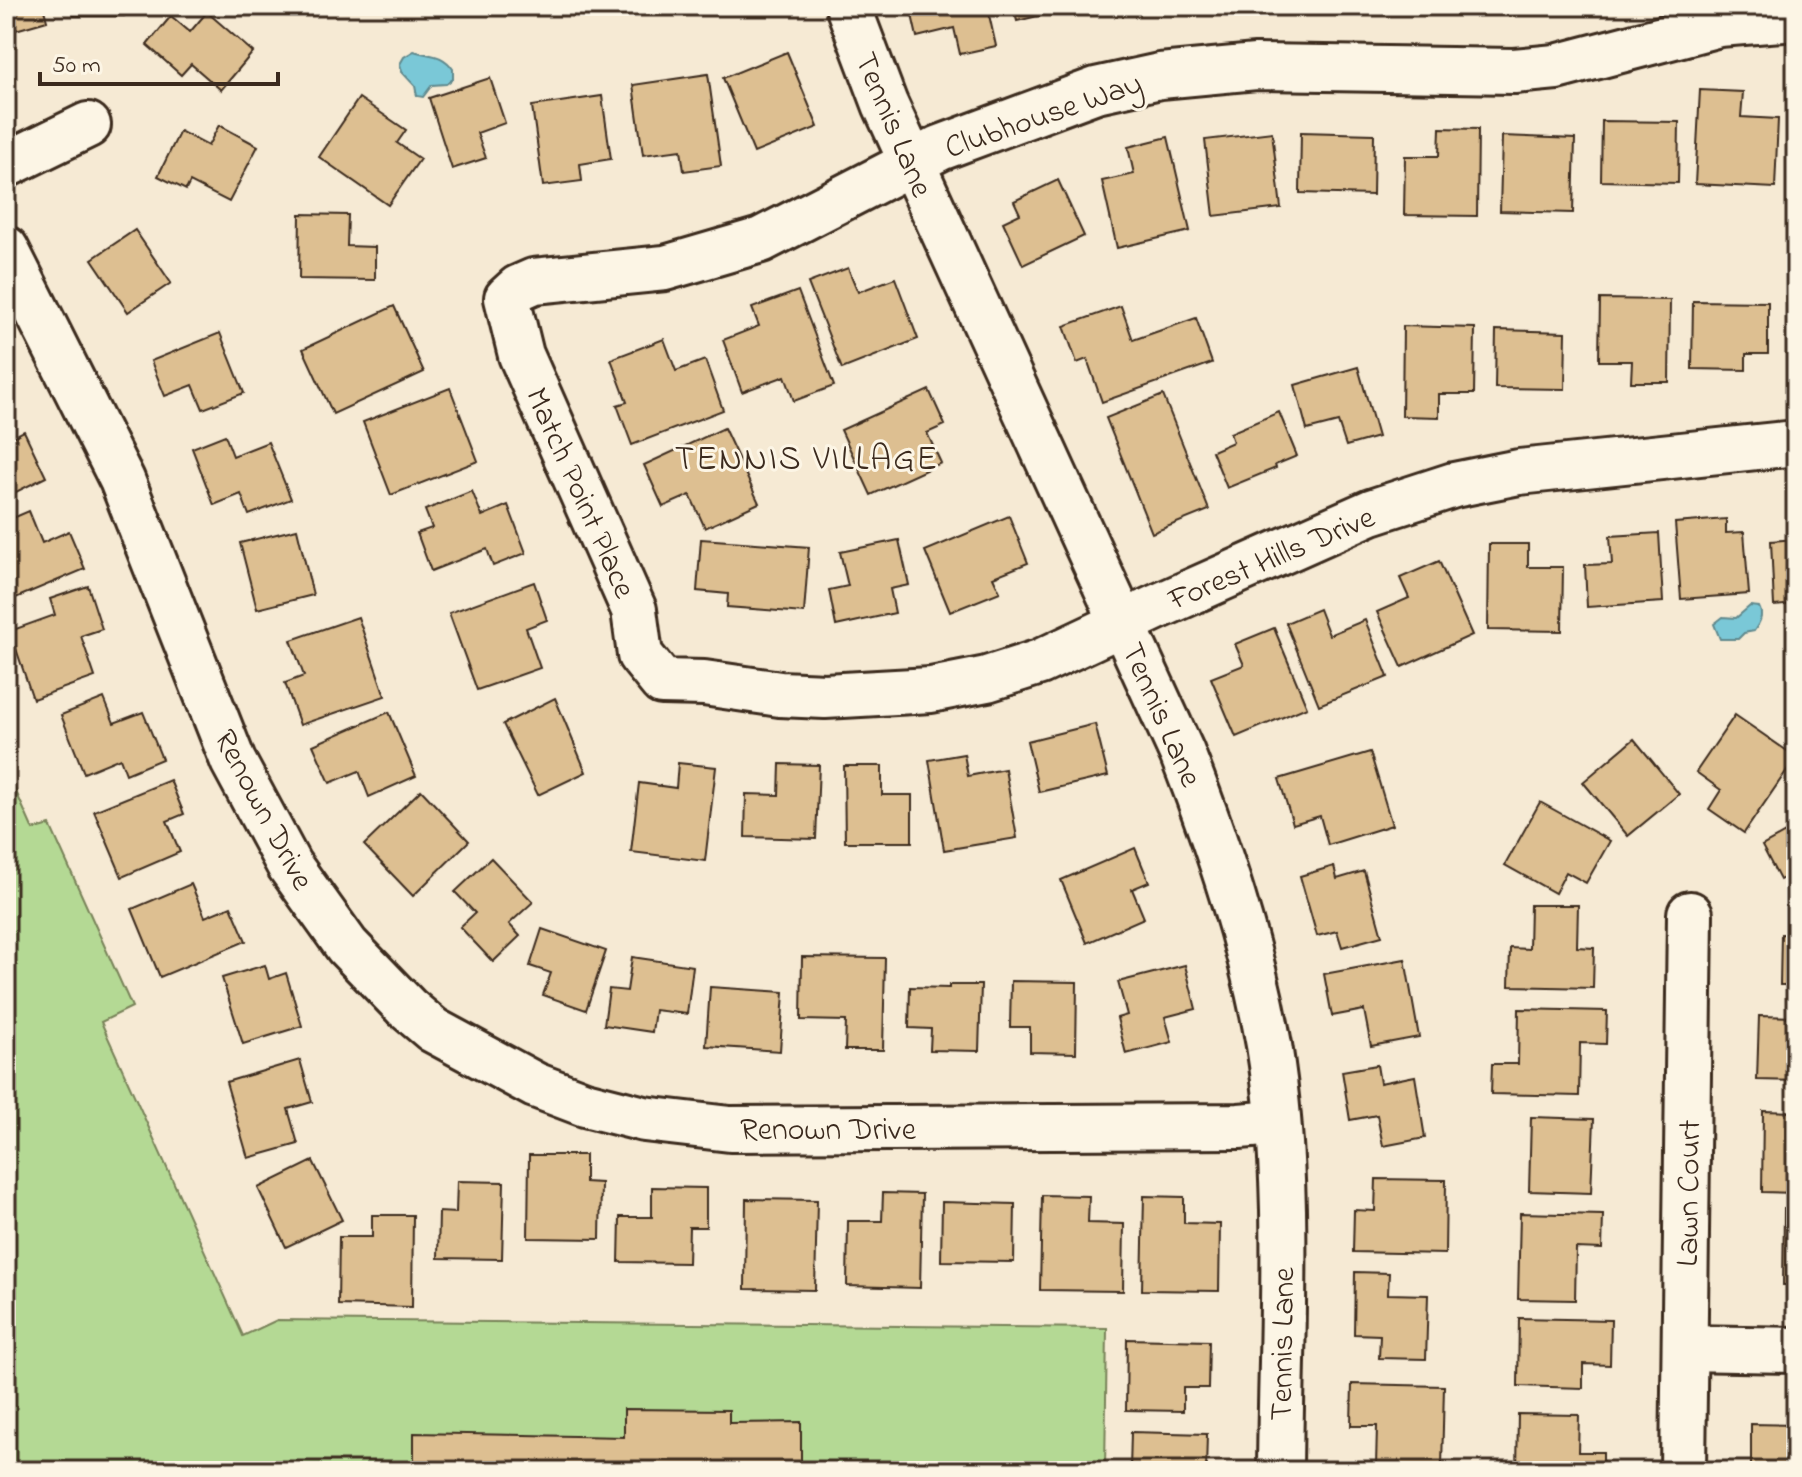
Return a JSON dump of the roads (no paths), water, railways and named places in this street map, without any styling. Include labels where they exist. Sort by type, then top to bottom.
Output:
[{"type":"street","name":"Tennis Lane","points":[[848,6],[885,104],[1182,753],[1211,827],[1243,928],[1269,1045],[1277,1123],[1282,1205],[1280,1471]]},
{"type":"street","name":"Clubhouse Way","points":[[507,298],[518,288],[534,281],[665,268],[761,240],[940,148],[1096,90],[1160,76],[1256,67],[1514,71],[1556,67],[1717,15],[1796,18]]},
{"type":"street","points":[[6,165],[88,125]]},
{"type":"street","name":"Renown Drive","points":[[6,249],[122,480],[233,761],[289,865],[347,946],[407,1008],[433,1030],[535,1085],[585,1104],[644,1119],[730,1129],[1223,1126],[1277,1123]]},
{"type":"street","name":"Match Point Place","points":[[507,298],[521,355],[634,610],[640,655],[662,682]]},
{"type":"street","name":"Forest Hills Drive","points":[[662,682],[704,683],[780,694],[825,696],[931,690],[987,679],[1040,662],[1371,512],[1454,485],[1519,472],[1796,443]]},
{"type":"street","name":"Lawn Court","points":[[1683,1471],[1690,914]]},
{"type":"street","points":[[1685,1348],[1796,1350]]},
{"type":"water","points":[[414,51],[444,60],[453,69],[453,79],[446,84],[432,85],[423,97],[417,96],[415,86],[402,72],[400,64],[404,57]]},
{"type":"water","points":[[1750,606],[1759,607],[1761,614],[1754,631],[1744,633],[1738,639],[1720,639],[1714,624],[1723,617],[1736,618]]},
{"type":"district","name":"TENNIS VILLAGE","points":[[807,457]]}]
